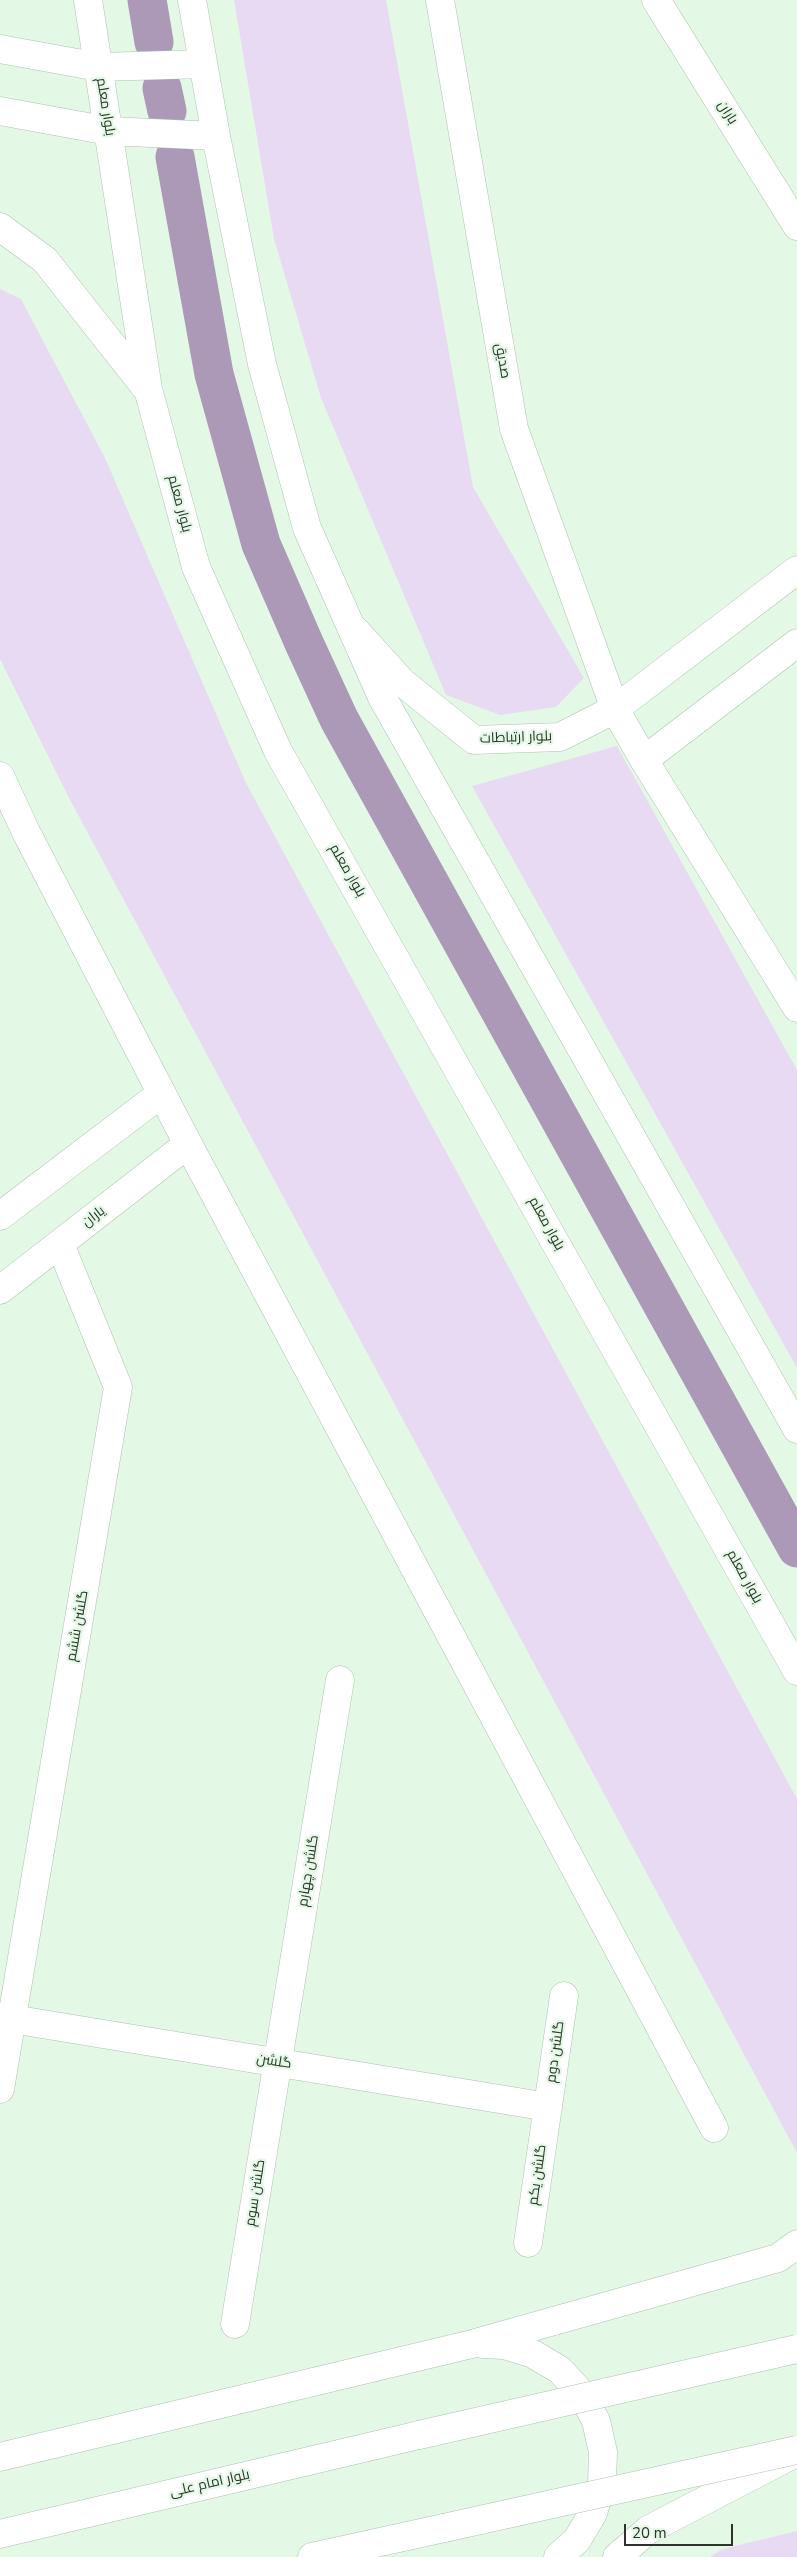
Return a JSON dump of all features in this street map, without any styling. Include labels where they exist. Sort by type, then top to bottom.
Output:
[{"type":"main road","name":"بلوار معلم","points":[[88,0],[148,389],[196,567],[278,751],[797,1671]]},
{"type":"main road","points":[[192,0],[216,136],[262,364],[307,528],[382,696],[797,1429]]},
{"type":"main road","name":"صدیق","points":[[440,0],[514,428],[615,709],[644,760],[797,1008]]},
{"type":"main road","name":"باران","points":[[656,0],[797,226]]},
{"type":"main road","points":[[0,49],[99,67],[203,64]]},
{"type":"main road","points":[[0,111],[109,131],[216,136]]},
{"type":"main road","points":[[0,227],[45,260],[148,389]]},
{"type":"main road","name":"بلوار ارتباطات","points":[[349,623],[402,682],[474,740],[560,736],[615,709],[797,570]]},
{"type":"main road","points":[[644,760],[797,643]]},
{"type":"main road","points":[[0,776],[26,832],[188,1144],[714,2128]]},
{"type":"main road","points":[[0,1216],[162,1092]]},
{"type":"main road","name":"یاران","points":[[0,1290],[188,1144]]},
{"type":"main road","name":"گلشن ششم","points":[[0,2089],[6,2018],[118,1387],[60,1244]]},
{"type":"main road","name":"گلشن چهارم","points":[[277,2062],[340,1680]]},
{"type":"main road","name":"گلشن دوم","points":[[548,2107],[564,1996]]},
{"type":"main road","name":"گلشن","points":[[6,2018],[548,2107]]},
{"type":"main road","name":"گلشن سوم","points":[[234,2324],[277,2062]]},
{"type":"main road","name":"گلشن یکم","points":[[528,2243],[548,2107]]},
{"type":"main road","points":[[0,2457],[472,2344],[778,2258],[797,2244]]},
{"type":"main road","points":[[472,2344],[504,2345],[533,2354],[560,2370],[581,2393],[596,2421],[603,2452],[602,2483],[593,2513],[577,2540],[558,2557]]},
{"type":"main road","name":"بلوار امام علی","points":[[0,2534],[419,2435],[797,2349]]},
{"type":"main road","points":[[312,2557],[797,2451]]},
{"type":"main road","points":[[617,2557],[648,2530],[797,2451]]},
{"type":"shaded area","points":[[234,0],[386,0],[473,487],[584,678],[556,707],[500,715],[446,695],[321,398],[274,239]]},
{"type":"shaded area","points":[[0,289],[21,299],[105,458],[246,783],[797,1799],[797,2153],[69,798],[0,659]]},
{"type":"shaded area","points":[[617,746],[797,1070],[797,1368],[472,786]]},
{"type":"shaded area","points":[[797,2531],[797,2557],[709,2557],[723,2549]]},
{"type":"waterway","points":[[147,0],[154,42]]},
{"type":"waterway","points":[[162,88],[167,111]]},
{"type":"waterway","points":[[175,157],[214,374],[261,544],[304,643],[339,719],[797,1548]]}]
